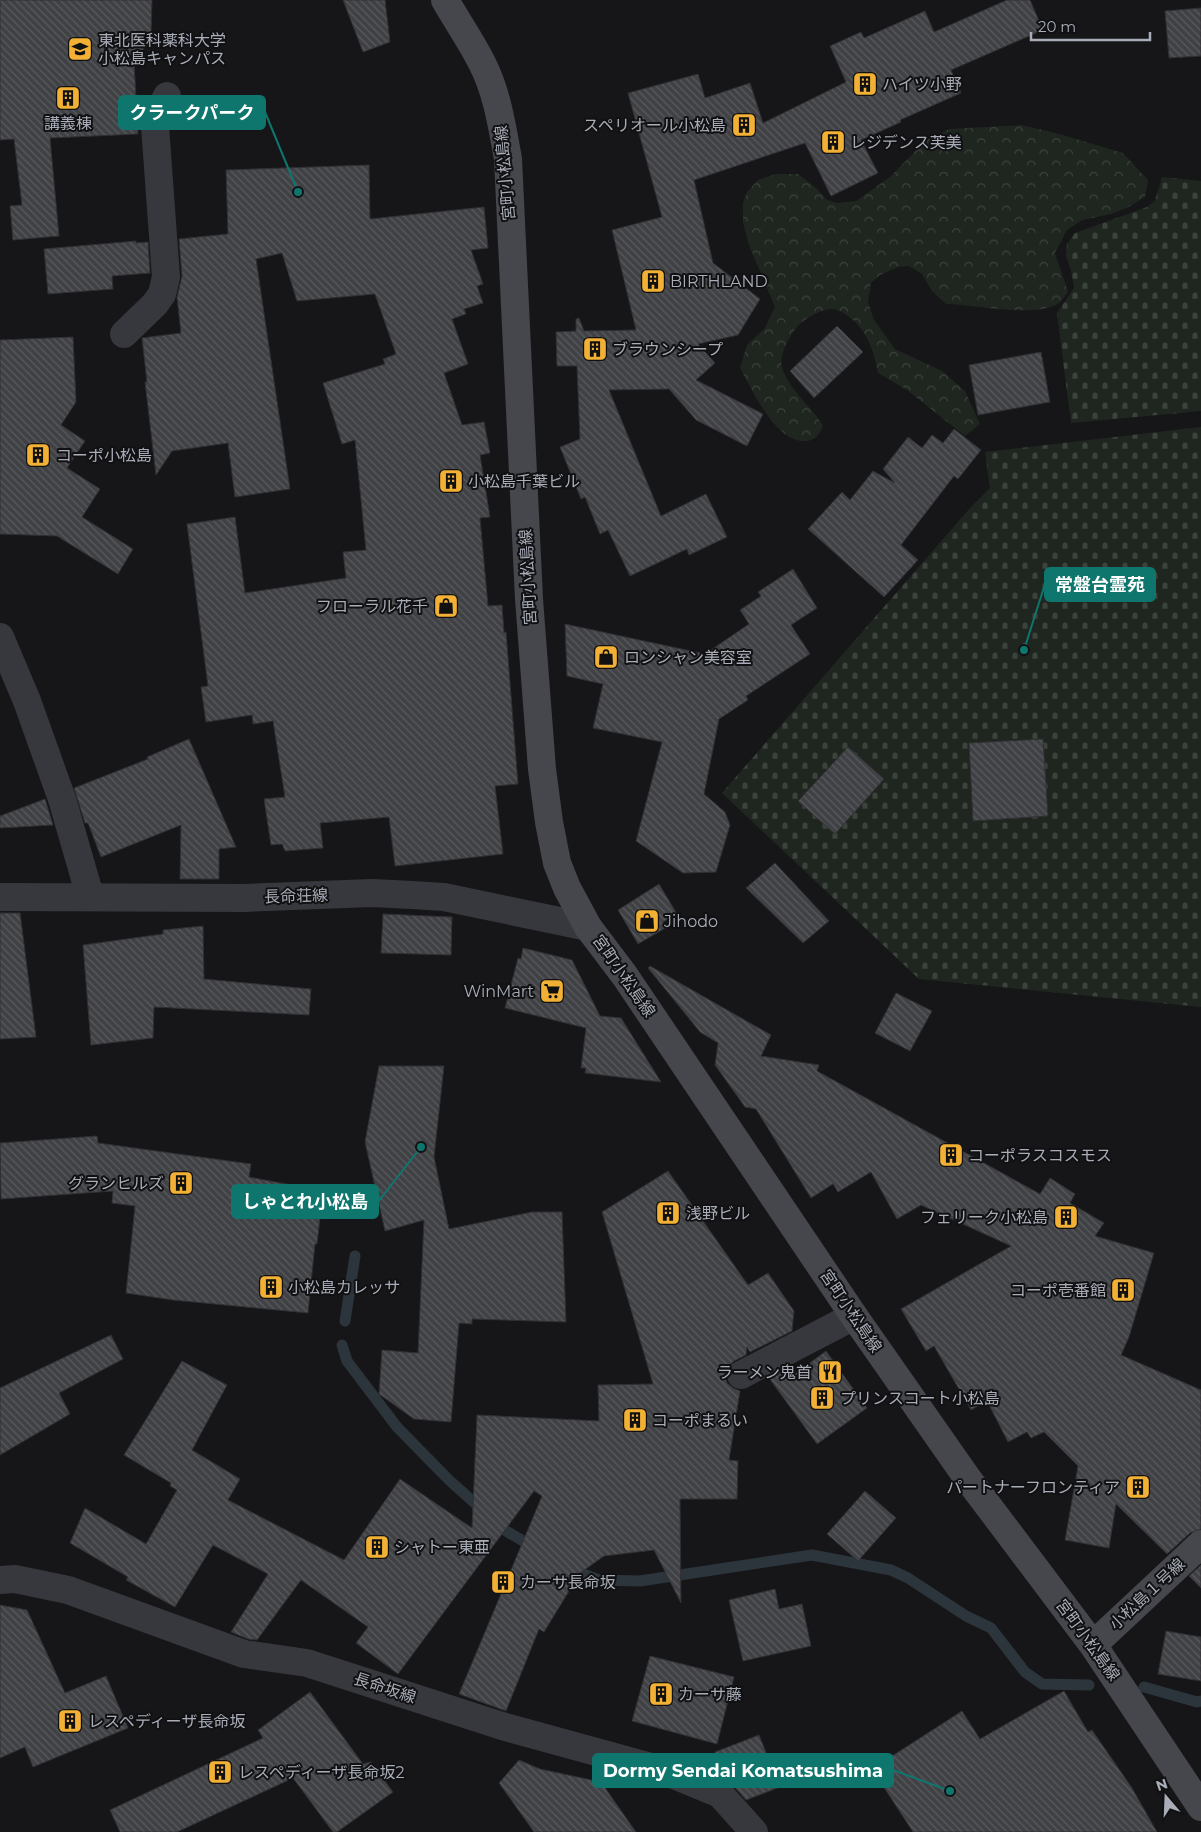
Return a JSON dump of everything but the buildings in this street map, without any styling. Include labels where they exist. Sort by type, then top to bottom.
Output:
[{"type":"street","name":"宮町小松島線","points":[[445,0],[488,76],[499,109],[508,159],[529,599],[542,770],[556,863],[588,927],[625,976],[854,1316],[968,1479],[1093,1645],[1201,1807]]},
{"type":"street","points":[[124,334],[155,304],[162,294],[166,278],[155,126],[157,116],[167,96]]},
{"type":"street","points":[[0,637],[27,701],[62,799],[90,896]]},
{"type":"street","name":"長命荘線","points":[[0,897],[244,898],[372,893],[412,894],[444,898],[588,927]]},
{"type":"street","points":[[742,1375],[854,1316]]},
{"type":"street","name":"小松島１号線","points":[[1093,1645],[1201,1544]]},
{"type":"street","name":"長命坂線","points":[[0,1580],[14,1579],[68,1590],[244,1654],[307,1663],[502,1726],[662,1770],[720,1794],[754,1832]]},
{"type":"green space","points":[[1022,125],[1123,153],[1148,180],[1145,197],[1127,208],[1111,214],[1082,220],[1067,230],[1055,253],[1068,292],[1061,301],[1052,307],[1006,310],[946,304],[932,291],[922,274],[909,266],[898,267],[880,275],[871,283],[868,302],[874,320],[895,349],[942,371],[965,391],[980,424],[965,436],[907,390],[878,373],[872,349],[861,328],[839,310],[832,309],[815,314],[797,326],[784,350],[781,362],[785,376],[823,426],[817,436],[807,441],[796,440],[785,434],[767,414],[740,368],[747,345],[765,328],[775,307],[749,245],[743,223],[743,203],[747,192],[758,180],[776,174],[798,174],[816,188],[827,200],[837,203],[856,201],[890,177],[925,141],[949,129]]},
{"type":"green space","points":[[1162,177],[1201,181],[1201,411],[1071,423],[1057,313],[1074,288],[1066,256],[1067,244],[1075,233],[1147,207],[1155,201]]},
{"type":"green space","points":[[1201,427],[1201,1007],[919,979],[722,793],[971,507],[990,488],[985,452]]},
{"type":"waterway","points":[[345,1321],[355,1256]]},
{"type":"waterway","points":[[342,1345],[347,1361],[397,1427],[449,1480],[506,1531],[537,1549]]},
{"type":"waterway","points":[[568,1567],[599,1580],[640,1581],[812,1555],[891,1570],[908,1578],[966,1616],[991,1628],[1025,1672],[1042,1684],[1089,1685]]},
{"type":"waterway","points":[[1144,1687],[1197,1702],[1201,1701]]},
{"type":"place","name":"東北医科薬科大学 小松島キャンパス","points":[[80,49]]},
{"type":"place","name":"ハイツ小野","points":[[865,84]]},
{"type":"place","name":"講義棟","points":[[68,98]]},
{"type":"place","name":"スペリオール小松島","points":[[744,125]]},
{"type":"place","name":"レジデンス芙美","points":[[833,142]]},
{"type":"place","name":"クラークパーク","points":[[298,192]]},
{"type":"place","name":"BIRTHLAND","points":[[653,281]]},
{"type":"place","name":"ブラウンシープ","points":[[595,349]]},
{"type":"place","name":"コーポ小松島","points":[[38,455]]},
{"type":"place","name":"小松島千葉ビル","points":[[451,481]]},
{"type":"place","name":"フローラル花千","points":[[446,606]]},
{"type":"place","name":"常盤台霊苑","points":[[1024,650]]},
{"type":"place","name":"ロンシャン美容室","points":[[606,657]]},
{"type":"place","name":"Jihodo","points":[[647,921]]},
{"type":"place","name":"WinMart","points":[[552,991]]},
{"type":"place","name":"しゃとれ小松島","points":[[421,1147]]},
{"type":"place","name":"コーポラスコスモス","points":[[951,1155]]},
{"type":"place","name":"グランヒルズ","points":[[181,1183]]},
{"type":"place","name":"浅野ビル","points":[[668,1213]]},
{"type":"place","name":"フェリーク小松島","points":[[1066,1217]]},
{"type":"place","name":"小松島カレッサ","points":[[271,1287]]},
{"type":"place","name":"コーポ壱番館","points":[[1123,1290]]},
{"type":"place","name":"ラーメン鬼首","points":[[830,1372]]},
{"type":"place","name":"プリンスコート小松島","points":[[822,1398]]},
{"type":"place","name":"コーポまるい","points":[[635,1420]]},
{"type":"place","name":"パートナーフロンティア","points":[[1138,1487]]},
{"type":"place","name":"シャトー東亜","points":[[377,1547]]},
{"type":"place","name":"カーサ長命坂","points":[[503,1582]]},
{"type":"place","name":"カーサ藤","points":[[661,1694]]},
{"type":"place","name":"レスペディーザ長命坂","points":[[70,1721]]},
{"type":"place","name":"レスペディーザ長命坂2","points":[[220,1772]]},
{"type":"place","name":"Dormy Sendai Komatsushima","points":[[950,1791]]}]
